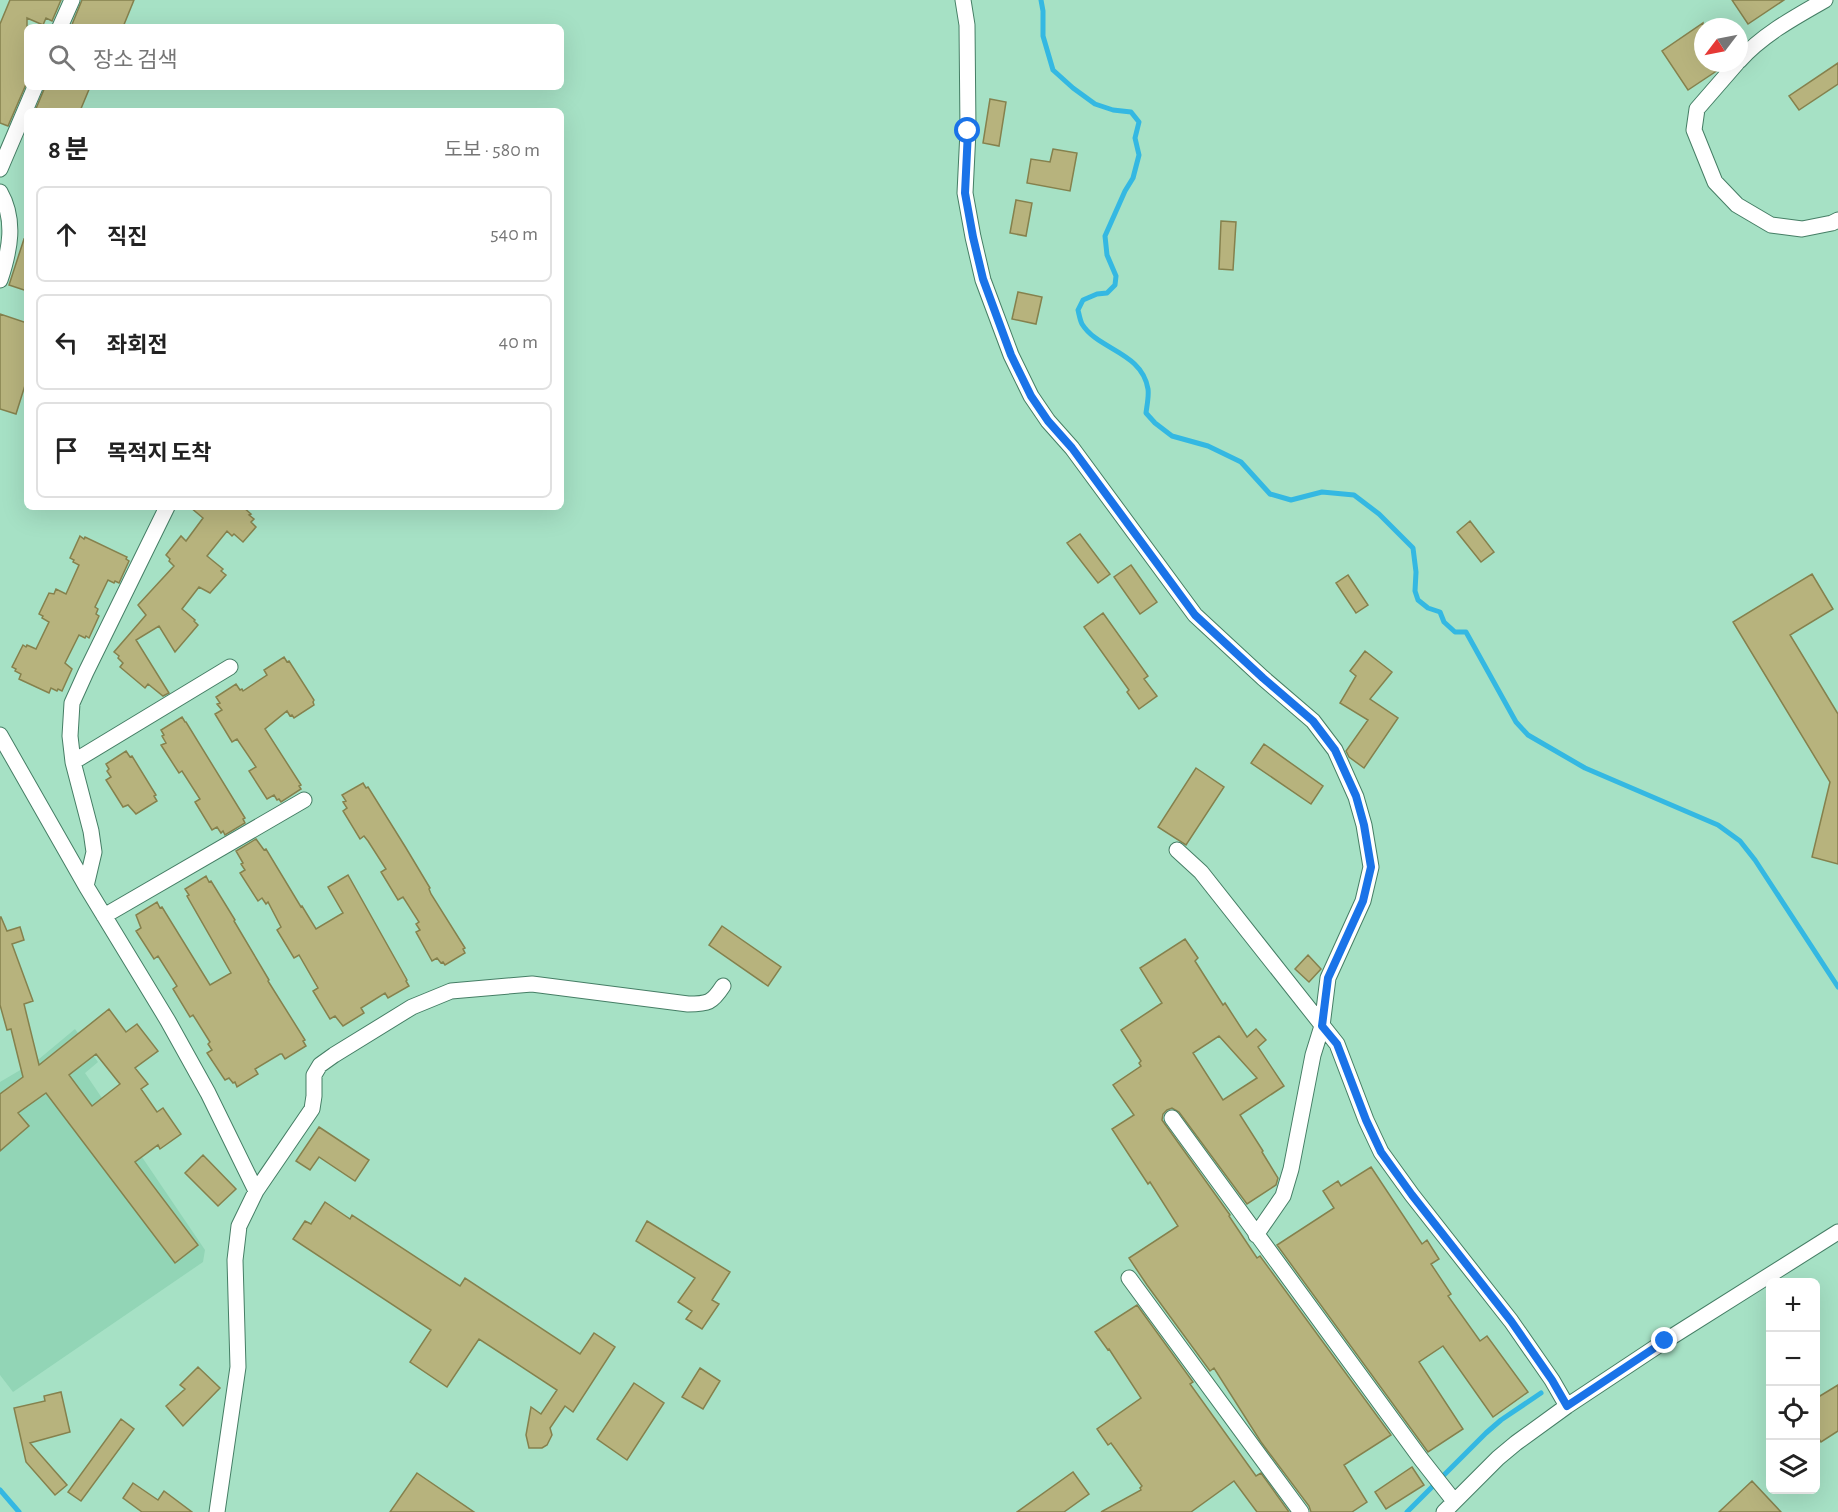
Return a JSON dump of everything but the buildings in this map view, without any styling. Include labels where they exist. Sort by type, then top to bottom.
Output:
[{"type":"street","points":[[61,24],[72,0]]},
{"type":"street","points":[[963,0],[968,37],[968,131],[965,193],[983,279],[1011,355],[1031,396],[1048,421],[1072,448],[1195,615],[1313,721],[1335,750],[1356,796],[1364,825],[1371,867],[1363,901],[1328,978],[1322,1026],[1313,1055],[1291,1169],[1283,1196],[1256,1235]]},
{"type":"street","points":[[1748,50],[1803,12],[1825,0]]},
{"type":"street","points":[[1729,72],[1697,109],[1694,130],[1715,182],[1737,204],[1772,225],[1802,229],[1838,220]]},
{"type":"street","points":[[25,108],[33,90]]},
{"type":"street","points":[[0,169],[24,111]]},
{"type":"street","points":[[0,192],[5,201],[11,228],[8,256],[0,280]]},
{"type":"street","points":[[86,886],[93,852],[91,831],[73,762],[70,736],[72,703],[166,510]]},
{"type":"street","points":[[73,762],[230,667]]},
{"type":"street","points":[[0,735],[86,886],[168,1021],[256,1191]]},
{"type":"street","points":[[104,916],[304,800]]},
{"type":"street","points":[[1177,850],[1201,872],[1337,1044],[1366,1120],[1381,1152],[1511,1321],[1567,1406]]},
{"type":"street","points":[[217,1512],[238,1367],[235,1260],[239,1226],[256,1191],[312,1109],[314,1076],[320,1065],[412,1007],[451,991],[532,984],[702,1004],[716,997],[723,986]]},
{"type":"street","points":[[1172,1118],[1444,1489],[1449,1507],[1515,1443],[1567,1406],[1838,1232]]},
{"type":"street","points":[[1129,1278],[1301,1512]]},
{"type":"shaded area","points":[[75,1029],[98,1062],[85,1073],[205,1250],[203,1262],[13,1392],[0,1375],[0,1082],[39,1059]]},
{"type":"waterway","points":[[1041,0],[1043,36],[1053,70],[1095,104],[1113,110],[1131,112],[1139,122],[1135,138],[1139,155],[1133,178],[1105,236],[1107,255],[1116,276],[1115,285],[1107,293],[1097,294],[1083,300],[1078,310],[1082,324],[1089,333],[1129,359],[1144,377],[1148,389],[1146,413],[1172,436],[1208,446],[1241,462],[1270,494],[1291,500],[1322,492],[1354,495],[1379,514],[1413,548],[1416,572],[1415,591],[1418,600],[1428,608],[1440,612],[1444,622],[1455,632],[1466,632],[1516,722],[1528,735],[1585,768],[1718,825],[1740,841],[1755,860],[1838,987]]},
{"type":"waterway","points":[[1407,1512],[1486,1433],[1541,1393]]},
{"type":"waterway","points":[[0,1490],[19,1512]]},
{"type":"route","points":[[968,131],[965,193],[973,237],[983,279],[1011,355],[1031,396],[1195,615],[1313,721],[1335,750],[1356,796],[1364,825],[1371,867],[1363,901],[1328,978],[1322,1026],[1337,1044],[1366,1120],[1381,1152],[1511,1321],[1567,1406],[1665,1341]]}]
